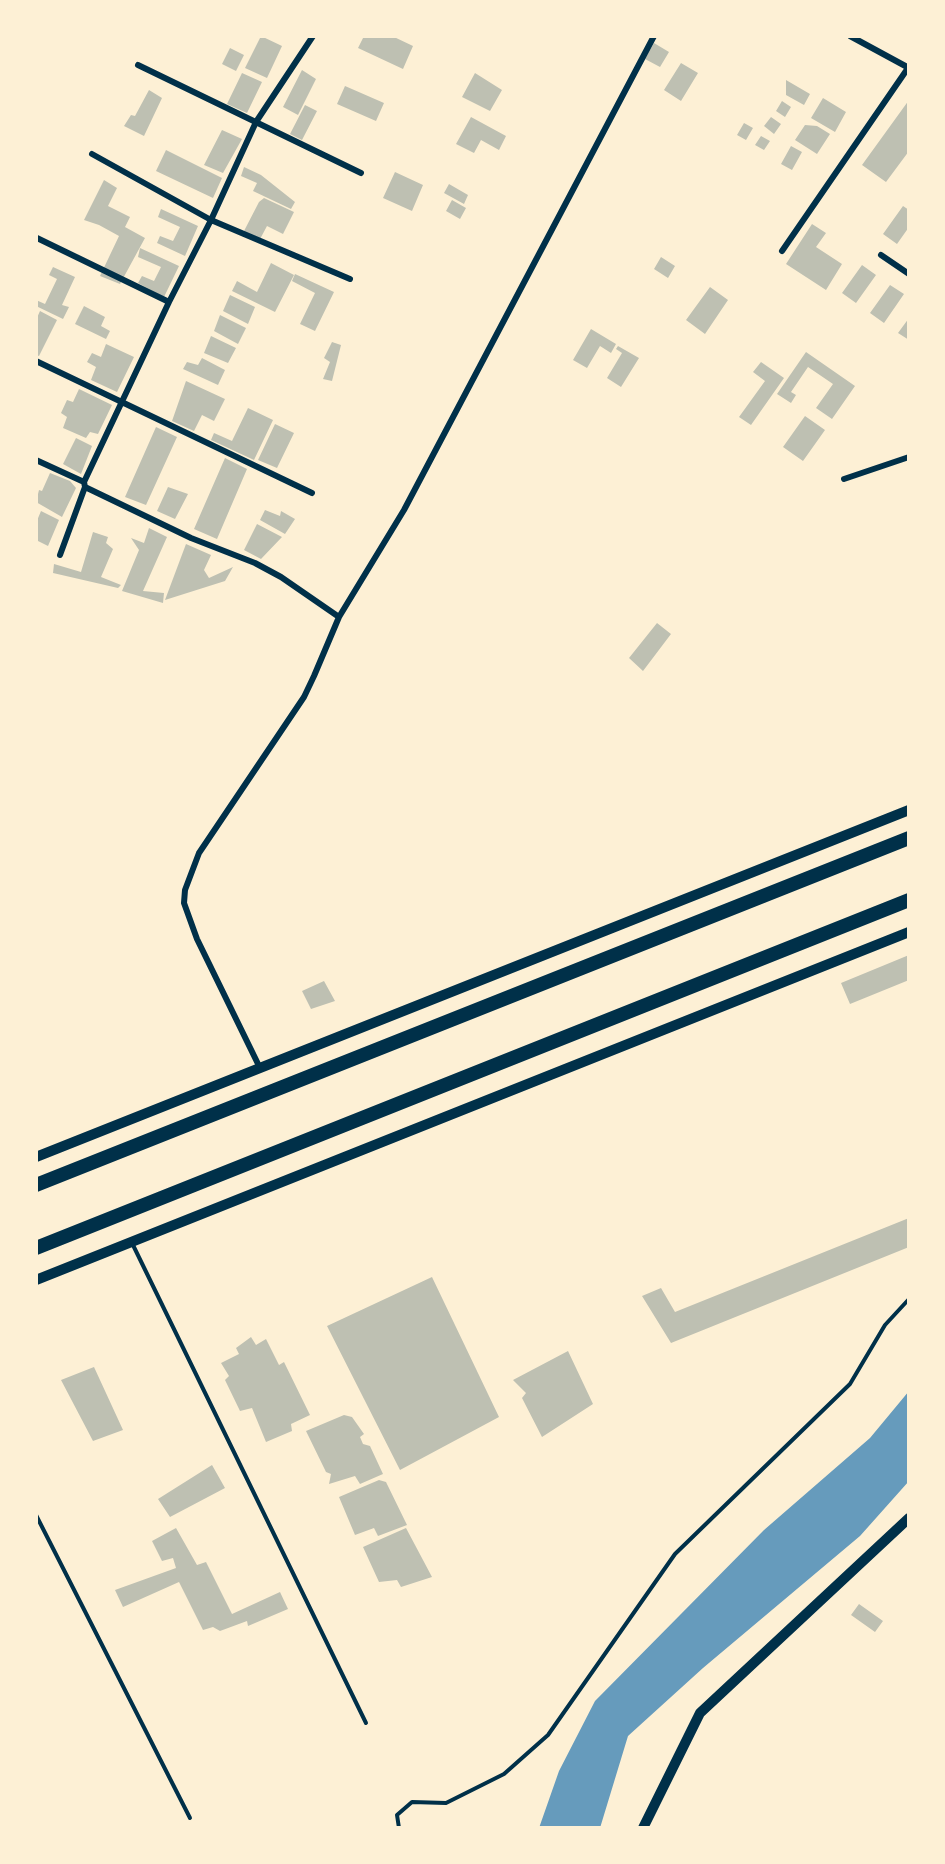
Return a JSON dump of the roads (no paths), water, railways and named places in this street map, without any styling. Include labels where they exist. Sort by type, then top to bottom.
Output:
[{"type":"highway","points":[[36,1185],[909,838]]},
{"type":"highway","points":[[36,1248],[909,900]]},
{"type":"street","points":[[260,1068],[197,939],[184,903],[185,890],[199,854],[304,697],[339,617],[404,510],[654,36]]},
{"type":"street","points":[[782,251],[908,68],[850,36]]},
{"type":"street","points":[[60,555],[85,485],[169,302],[211,220],[256,122],[310,37]]},
{"type":"street","points":[[138,65],[361,173]]},
{"type":"street","points":[[92,154],[211,220],[350,279]]},
{"type":"street","points":[[37,238],[169,302]]},
{"type":"street","points":[[881,255],[909,274]]},
{"type":"street","points":[[36,361],[312,493]]},
{"type":"street","points":[[844,479],[909,457]]},
{"type":"street","points":[[36,460],[191,538],[255,563],[281,577],[339,617]]},
{"type":"street","points":[[36,1157],[909,810]]},
{"type":"street","points":[[36,1280],[909,932]]},
{"type":"street","points":[[643,1828],[700,1713],[909,1518]]},
{"type":"lane","points":[[131,1242],[366,1723]]},
{"type":"lane","points":[[399,1828],[397,1815],[412,1802],[446,1803],[504,1774],[548,1735],[675,1554],[850,1384],[885,1325],[909,1299]]},
{"type":"lane","points":[[36,1515],[189,1818]]},
{"type":"water","points":[[909,1391],[909,1481],[860,1536],[703,1668],[628,1736],[600,1828],[539,1828],[559,1771],[595,1701],[764,1530],[870,1438]]}]
